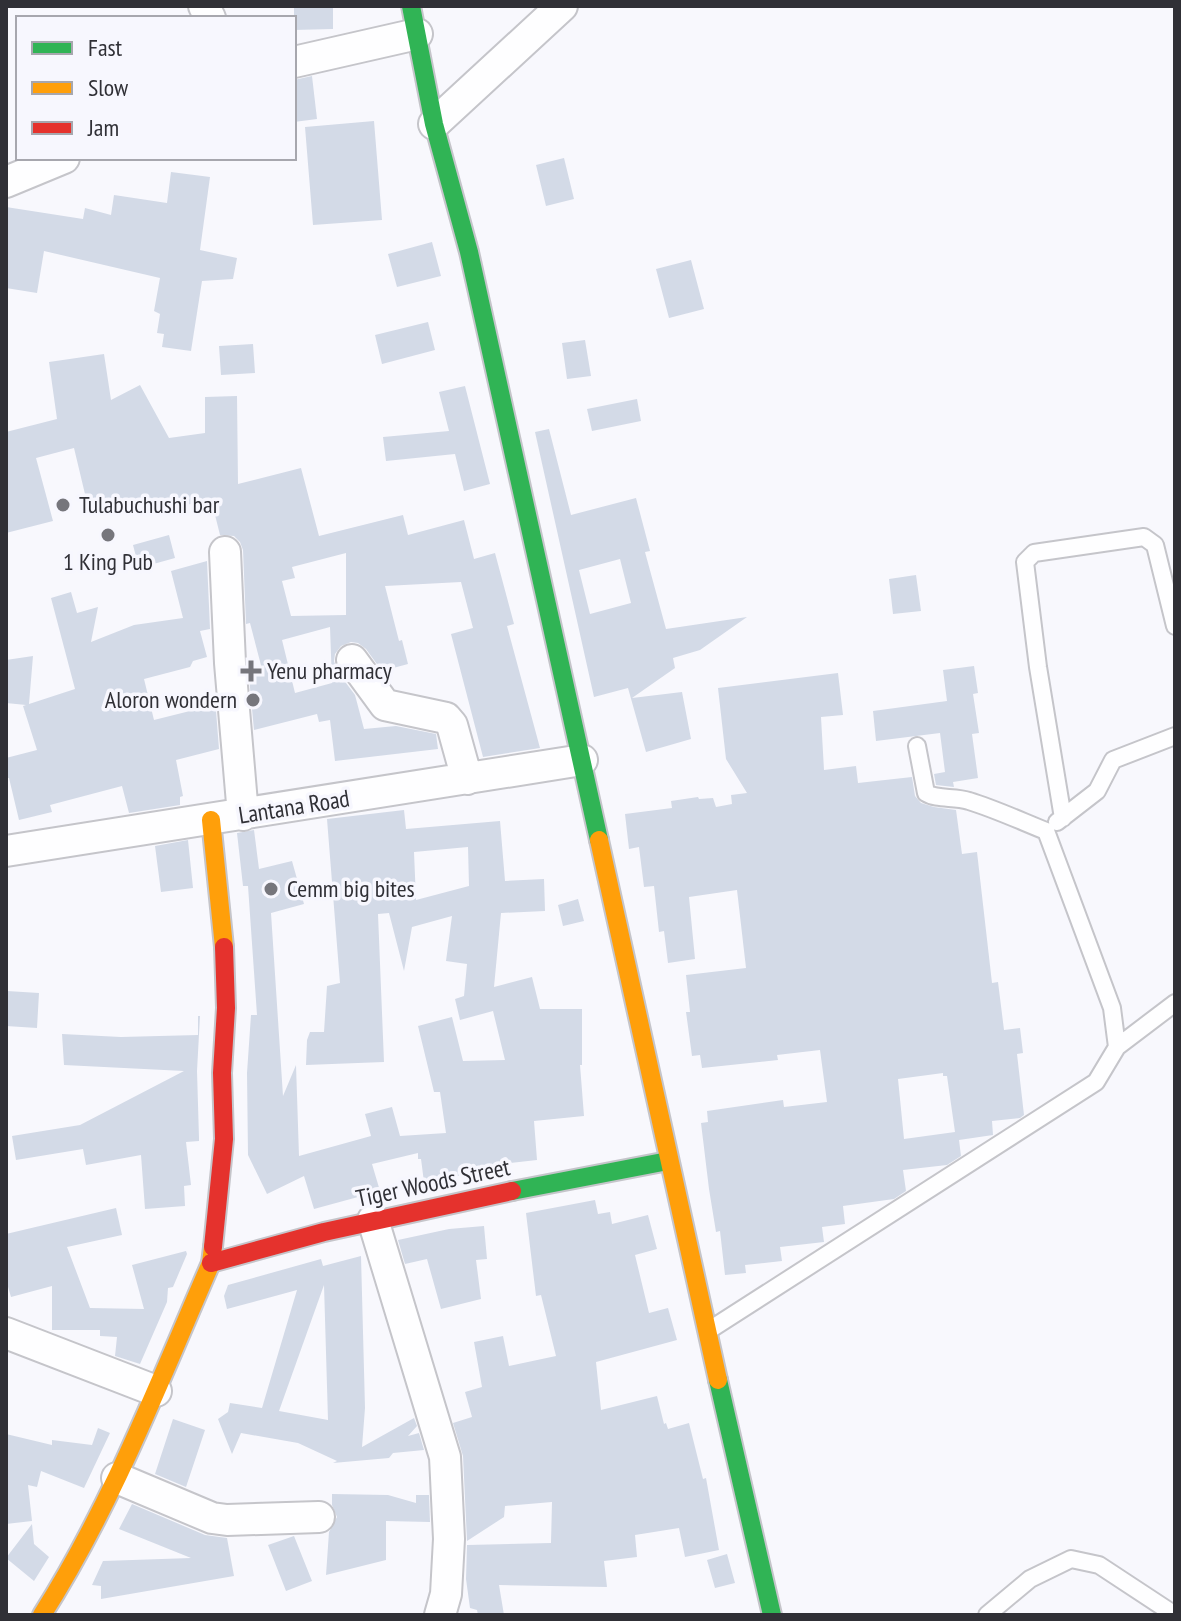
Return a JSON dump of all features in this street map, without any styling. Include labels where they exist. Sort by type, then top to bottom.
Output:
[{"type":"street","points":[[434,124],[562,6]]},
{"type":"street","points":[[296,61],[414,20],[434,124],[469,252],[706,1332],[772,1615]]},
{"type":"street","points":[[6,182],[59,160]]},
{"type":"street","points":[[225,552],[230,663],[243,815]]},
{"type":"street","points":[[352,660],[385,705],[446,718],[452,725],[467,779]]},
{"type":"street","name":"Lantana Road","points":[[6,851],[582,760]]},
{"type":"street","points":[[42,1615],[70,1571],[117,1478],[211,1263],[224,1139],[222,1073],[226,1008],[224,943],[211,820]]},
{"type":"street","name":"Tiger Woods Street","points":[[211,1263],[373,1220],[668,1161]]},
{"type":"street","points":[[373,1220],[445,1457],[449,1539],[446,1594],[440,1615]]},
{"type":"street","points":[[6,1333],[156,1391]]},
{"type":"street","points":[[117,1478],[212,1518],[319,1517]]},
{"type":"lane","points":[[1063,818],[1038,667],[1025,562],[1034,553],[1144,537],[1155,545],[1175,626]]},
{"type":"lane","points":[[1046,831],[1097,791],[1113,760],[1175,736]]},
{"type":"lane","points":[[917,746],[929,796],[968,801],[1046,831],[1112,1008],[1117,1047]]},
{"type":"lane","points":[[706,1332],[1096,1082],[1117,1047],[1175,1003]]},
{"type":"lane","points":[[987,1615],[1030,1579],[1071,1559],[1099,1565],[1175,1615]]},
{"type":"building","points":[[294,6],[333,6],[333,29],[296,30]]},
{"type":"building","points":[[312,76],[317,119],[296,122],[296,80]]},
{"type":"building","points":[[374,121],[382,220],[313,225],[305,127]]},
{"type":"building","points":[[564,158],[574,199],[546,206],[536,165]]},
{"type":"building","points":[[171,172],[210,177],[200,250],[237,258],[233,279],[202,281],[191,351],[162,347],[164,334],[157,333],[160,314],[154,311],[160,278],[44,251],[37,293],[6,288],[6,207],[83,219],[85,208],[111,215],[114,195],[167,203]]},
{"type":"building","points":[[432,242],[441,276],[397,287],[388,254]]},
{"type":"building","points":[[691,260],[704,309],[669,318],[656,269]]},
{"type":"building","points":[[428,322],[435,350],[382,364],[375,335]]},
{"type":"building","points":[[585,340],[591,376],[567,379],[562,343]]},
{"type":"building","points":[[253,344],[255,373],[221,375],[219,346]]},
{"type":"building","points":[[104,354],[111,400],[140,385],[169,438],[205,433],[205,397],[237,396],[238,484],[301,468],[319,536],[403,515],[408,535],[464,520],[474,559],[495,553],[514,624],[507,626],[540,748],[483,757],[451,634],[473,628],[461,582],[385,586],[408,664],[382,671],[366,649],[351,642],[341,646],[334,661],[337,671],[355,695],[364,729],[396,726],[436,734],[438,749],[335,761],[330,720],[319,722],[317,714],[254,730],[249,677],[263,673],[250,623],[246,624],[243,550],[234,536],[220,535],[212,503],[157,506],[157,498],[90,515],[74,448],[36,458],[53,521],[6,533],[6,432],[57,419],[49,362]],"holes":[[[346,553],[346,615],[291,616],[282,581],[295,578],[292,567]],[[330,627],[332,683],[295,693],[282,640]]]},
{"type":"building","points":[[465,386],[490,484],[464,491],[455,454],[386,461],[383,437],[449,431],[439,392]]},
{"type":"building","points":[[637,399],[641,421],[592,431],[587,409]]},
{"type":"building","points":[[549,429],[571,515],[636,498],[650,551],[645,552],[666,629],[747,617],[700,650],[673,658],[675,668],[632,698],[682,692],[691,739],[646,752],[628,688],[594,697],[535,432]],"holes":[[[620,559],[631,603],[590,614],[579,570]]]},
{"type":"building","points":[[169,535],[175,558],[139,568],[133,545]]},
{"type":"building","points":[[207,561],[210,629],[200,631],[207,657],[193,661],[190,667],[144,679],[154,720],[198,709],[196,702],[215,698],[219,749],[176,760],[183,796],[180,797],[180,805],[129,813],[122,786],[50,805],[52,812],[19,820],[9,778],[6,778],[6,758],[37,750],[23,706],[26,705],[6,703],[6,660],[33,656],[29,704],[75,689],[51,598],[71,592],[77,613],[98,607],[91,642],[134,625],[183,618],[171,571]]},
{"type":"building","points":[[916,575],[921,611],[893,614],[889,579]]},
{"type":"building","points":[[974,666],[978,693],[973,694],[979,733],[972,734],[978,778],[953,782],[954,787],[936,785],[934,774],[945,772],[940,733],[876,741],[873,711],[947,701],[943,670]]},
{"type":"building","points":[[838,673],[843,715],[821,717],[824,770],[856,766],[858,783],[912,777],[915,796],[921,803],[956,810],[962,854],[977,852],[992,983],[998,982],[1004,1030],[1020,1028],[1023,1053],[1017,1054],[1024,1115],[992,1121],[993,1135],[959,1140],[961,1156],[947,1165],[903,1170],[906,1191],[894,1199],[843,1206],[845,1224],[822,1227],[824,1242],[780,1247],[782,1261],[745,1265],[746,1273],[725,1275],[701,1123],[708,1122],[707,1111],[783,1100],[784,1107],[827,1102],[820,1050],[777,1055],[778,1060],[702,1068],[700,1055],[692,1056],[686,1012],[690,1012],[686,975],[746,968],[737,890],[689,897],[695,959],[668,963],[664,931],[659,932],[654,886],[644,887],[639,847],[629,849],[625,814],[672,808],[671,801],[698,797],[713,798],[716,807],[732,804],[731,795],[747,793],[726,759],[718,688]],"holes":[[[943,1073],[947,1076],[955,1132],[904,1139],[898,1079]]]},
{"type":"building","points":[[404,810],[406,829],[500,821],[505,881],[544,879],[545,911],[501,913],[494,987],[532,977],[540,1009],[582,1009],[580,1065],[584,1116],[534,1121],[537,1160],[494,1165],[495,1169],[424,1182],[418,1153],[372,1164],[380,1191],[314,1209],[304,1176],[267,1194],[248,1155],[247,1073],[251,1015],[257,1015],[248,886],[243,886],[237,833],[254,830],[259,869],[292,861],[304,904],[271,913],[283,1096],[296,1065],[299,1156],[371,1136],[365,1114],[392,1107],[400,1136],[446,1133],[440,1092],[434,1092],[418,1026],[452,1017],[463,1061],[505,1060],[493,1011],[460,1020],[455,999],[464,996],[467,964],[446,961],[452,916],[412,927],[404,971],[389,913],[378,914],[384,1062],[306,1065],[310,1032],[324,1032],[327,986],[340,983],[327,819]],"holes":[[[468,847],[469,886],[416,900],[414,852]]]},
{"type":"building","points":[[188,840],[193,888],[161,892],[155,846]]},
{"type":"building","points":[[578,899],[584,921],[563,926],[558,905]]},
{"type":"building","points":[[7,991],[39,993],[37,1028],[6,1026]]},
{"type":"building","points":[[198,1016],[199,1141],[186,1142],[191,1185],[184,1186],[185,1206],[145,1209],[141,1155],[86,1165],[83,1149],[16,1160],[12,1136],[80,1125],[184,1071],[64,1065],[62,1034],[121,1037],[198,1035]]},
{"type":"building","points":[[595,1200],[598,1214],[610,1212],[612,1224],[648,1215],[657,1249],[635,1255],[649,1313],[668,1308],[677,1340],[596,1362],[601,1410],[657,1396],[668,1429],[689,1423],[703,1479],[706,1478],[719,1550],[685,1557],[679,1528],[635,1535],[637,1557],[604,1561],[607,1587],[499,1585],[504,1615],[478,1615],[477,1610],[470,1608],[466,1579],[467,1545],[551,1543],[552,1502],[505,1506],[504,1517],[467,1541],[463,1456],[453,1423],[472,1417],[465,1392],[482,1387],[474,1342],[503,1336],[509,1366],[556,1356],[541,1295],[536,1296],[526,1213]]},
{"type":"building","points":[[116,1208],[122,1235],[67,1247],[90,1308],[144,1309],[132,1265],[186,1251],[187,1254],[173,1287],[168,1288],[167,1302],[140,1364],[115,1356],[117,1337],[100,1336],[100,1330],[52,1330],[52,1286],[11,1297],[6,1280],[6,1234]]},
{"type":"building","points":[[484,1226],[487,1259],[476,1260],[481,1299],[441,1309],[427,1259],[405,1264],[398,1240],[449,1229]]},
{"type":"building","points":[[361,1256],[365,1408],[362,1447],[414,1418],[417,1426],[408,1436],[419,1433],[424,1450],[393,1453],[389,1458],[333,1463],[337,1461],[298,1443],[241,1433],[232,1454],[218,1419],[228,1412],[230,1403],[262,1408],[297,1290],[227,1309],[224,1296],[228,1285],[321,1259],[323,1266]],"holes":[[[324,1285],[328,1420],[279,1411]]]},
{"type":"building","points":[[173,1419],[205,1430],[186,1487],[155,1474]]},
{"type":"building","points":[[98,1428],[110,1433],[84,1488],[41,1471],[37,1487],[28,1485],[32,1521],[6,1524],[6,1434],[52,1445],[52,1440],[92,1445]]},
{"type":"building","points":[[332,1494],[388,1495],[416,1503],[416,1495],[429,1495],[430,1522],[386,1521],[386,1560],[326,1575],[329,1532],[337,1517]]},
{"type":"building","points":[[132,1504],[205,1535],[227,1538],[234,1576],[101,1599],[101,1586],[92,1585],[103,1561],[191,1558],[119,1529]]},
{"type":"building","points":[[32,1524],[34,1544],[49,1557],[34,1581],[6,1558]]},
{"type":"building","points":[[294,1536],[312,1581],[286,1591],[268,1545]]},
{"type":"building","points":[[727,1554],[735,1583],[715,1588],[707,1560]]},
{"type":"traffic: fast","points":[[411,6],[434,124],[469,252],[599,840]]},
{"type":"traffic: fast","points":[[512,1191],[668,1161]]},
{"type":"traffic: fast","points":[[718,1380],[772,1615]]},
{"type":"traffic: slow","points":[[211,820],[224,947]]},
{"type":"traffic: slow","points":[[599,840],[718,1380]]},
{"type":"traffic: slow","points":[[42,1615],[113,1487],[211,1263],[213,1247]]},
{"type":"traffic: jam","points":[[213,1247],[224,1139],[224,947]]},
{"type":"traffic: jam","points":[[211,1263],[324,1232],[512,1191]]},
{"type":"place","name":"Tulabuchushi bar","points":[[63,505]]},
{"type":"place","name":"1 King Pub","points":[[108,535]]},
{"type":"place","name":"Yenu pharmacy","points":[[251,671]]},
{"type":"place","name":"Aloron wondern","points":[[253,700]]},
{"type":"place","name":"Cemm big bites","points":[[271,889]]}]
